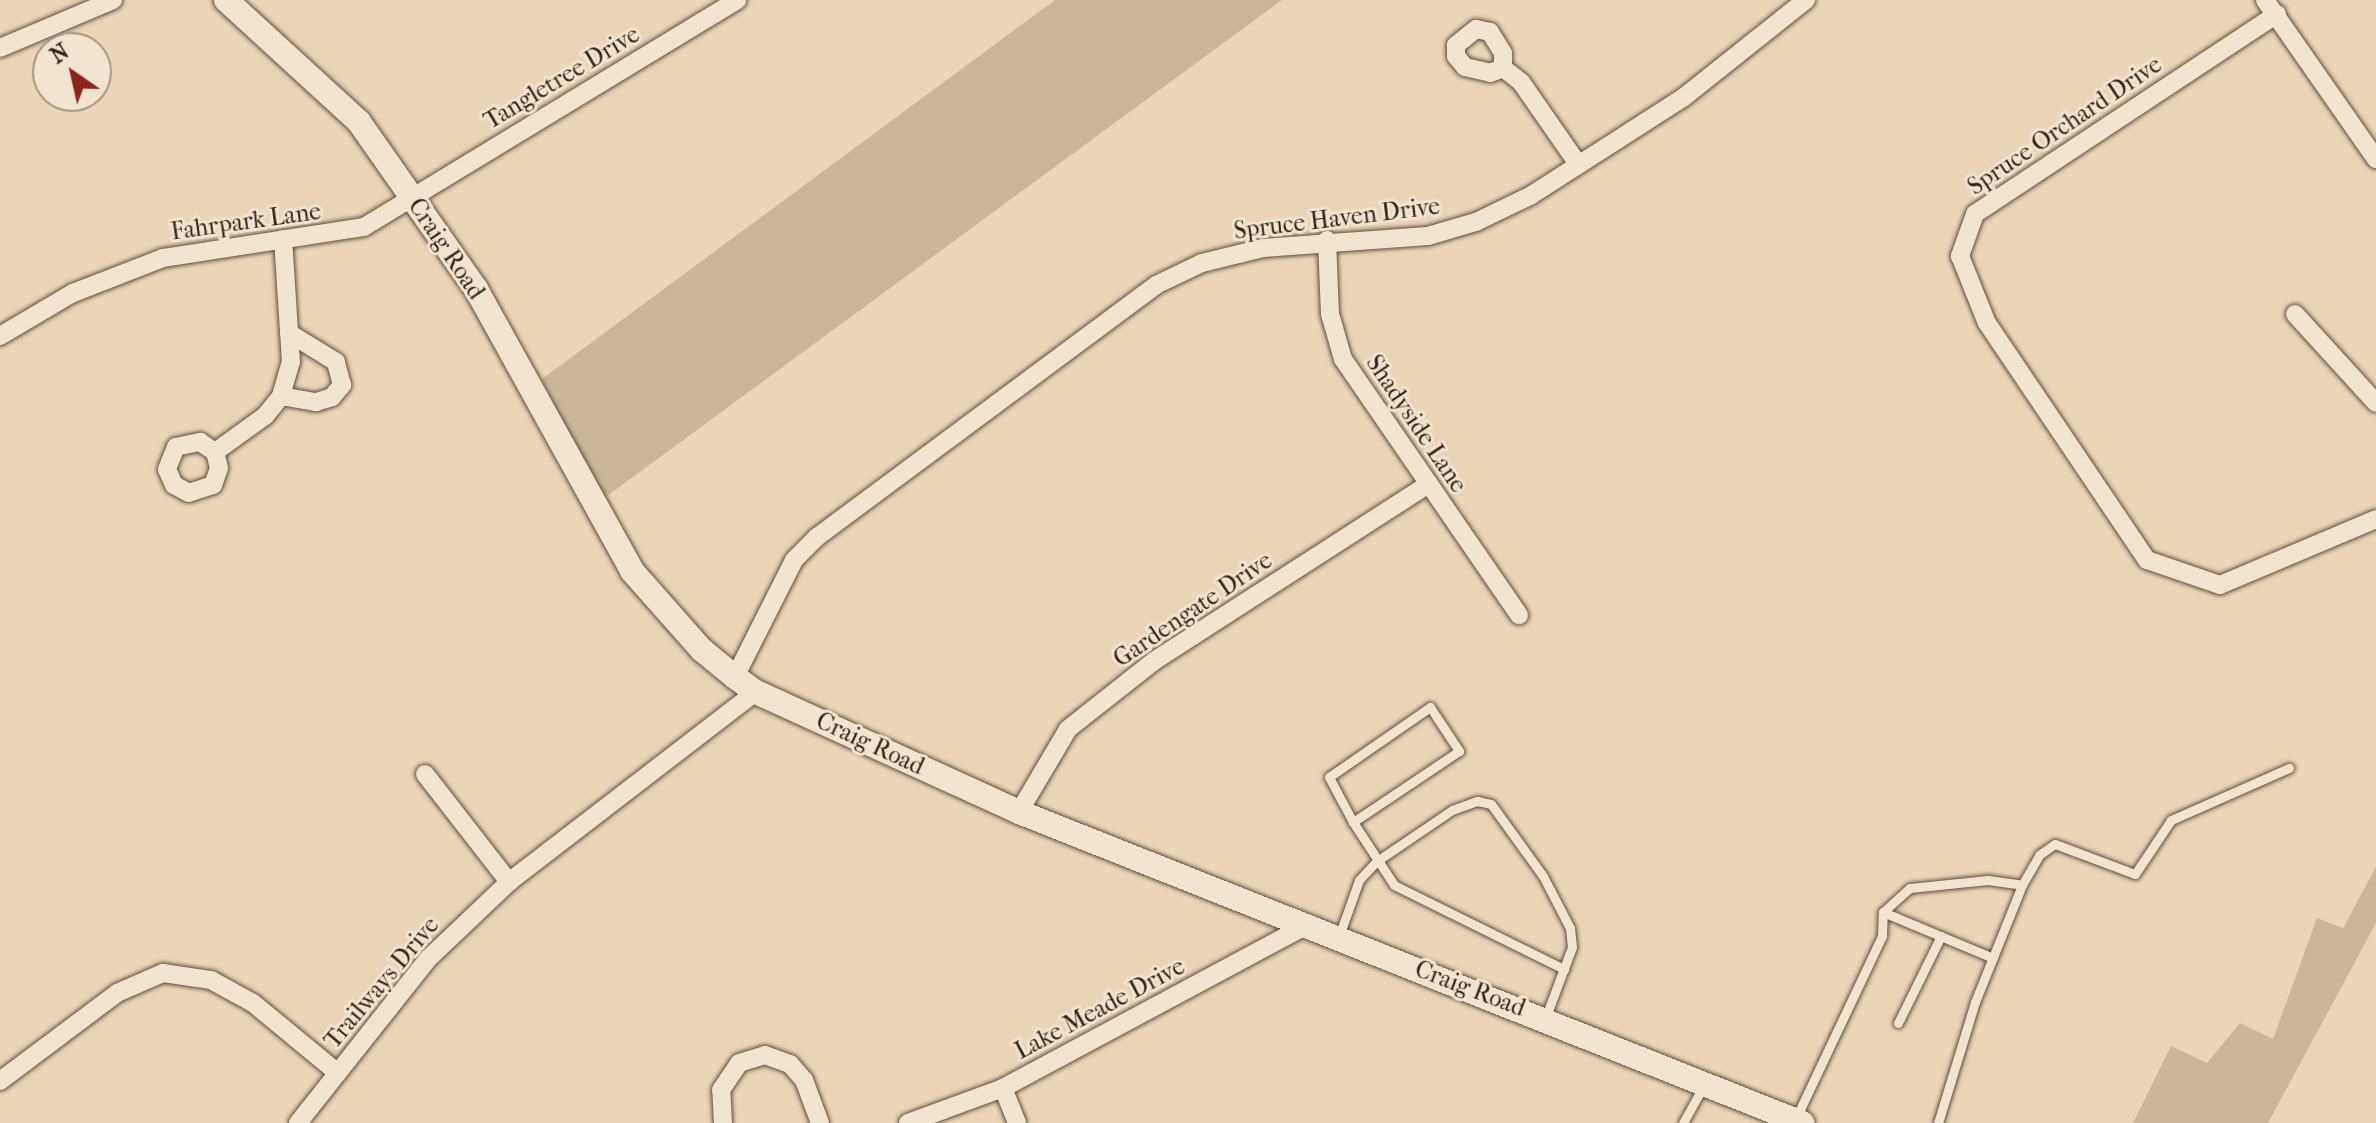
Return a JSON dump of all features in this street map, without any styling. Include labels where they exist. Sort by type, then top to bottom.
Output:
[{"type":"main road","name":"Craig Road","points":[[226,0],[359,122],[476,289],[615,545],[663,610],[735,677],[756,692],[1019,812],[1309,924],[1799,1122]]},
{"type":"street","points":[[0,48],[113,0]]},
{"type":"street","name":"Tangletree Drive","points":[[412,197],[737,0]]},
{"type":"street","name":"Spruce Haven Drive","points":[[735,677],[794,560],[817,537],[1156,285],[1202,263],[1327,240],[1428,236],[1476,222],[1578,164],[1733,63],[1806,0]]},
{"type":"street","points":[[2271,7],[2376,159]]},
{"type":"street","name":"Spruce Orchard Drive","points":[[2271,7],[1975,214],[1960,256],[1987,323],[2147,560],[2185,577],[2220,585],[2376,519]]},
{"type":"street","points":[[1503,68],[1521,82],[1578,164]]},
{"type":"street","name":"Fahrpark Lane","points":[[0,336],[119,273],[203,249],[364,227],[412,197]]},
{"type":"street","points":[[215,452],[265,416],[281,396],[291,362],[283,239]]},
{"type":"street","name":"Shadyside Lane","points":[[1327,240],[1330,314],[1343,359],[1519,615]]},
{"type":"street","points":[[2295,314],[2376,403]]},
{"type":"street","points":[[281,396],[316,402],[332,397],[342,385],[336,362],[289,333]]},
{"type":"street","name":"Gardengate Drive","points":[[1019,812],[1068,729],[1154,661],[1429,484]]},
{"type":"street","name":"Trailways Drive","points":[[298,1123],[429,958],[509,882],[756,692]]},
{"type":"street","points":[[425,774],[509,882]]},
{"type":"street","name":"Lake Meade Drive","points":[[908,1123],[1003,1088],[1309,924]]},
{"type":"street","points":[[0,1081],[117,993],[163,973],[211,980],[243,997],[338,1073]]},
{"type":"street","points":[[723,1123],[721,1090],[739,1063],[765,1055],[790,1064],[804,1080],[820,1123]]},
{"type":"street","points":[[1003,1088],[1017,1123]]},
{"type":"lane","points":[[1353,822],[1459,751],[1430,707],[1329,777],[1353,822],[1394,885],[1564,969]]},
{"type":"lane","points":[[1938,1123],[1956,1058],[1993,958],[2022,885],[2039,855],[2055,844],[2135,874],[2171,820],[2289,768]]},
{"type":"lane","points":[[1338,938],[1359,880],[1377,861],[1452,810],[1477,801],[1491,804],[1543,876],[1570,928],[1572,947],[1545,1019]]},
{"type":"lane","points":[[1799,1122],[1882,936],[1883,912],[1910,888],[1988,880],[2022,885]]},
{"type":"lane","points":[[1883,912],[1993,958]]},
{"type":"lane","points":[[1898,1023],[1941,936]]},
{"type":"lane","points":[[1683,1123],[1705,1082]]},
{"type":"shaded area","points":[[1055,0],[1282,0],[603,499],[542,379]]},
{"type":"shaded area","points":[[2376,867],[2376,923],[2268,1123],[2133,1123],[2171,1046],[2207,1063],[2240,1023],[2273,1039],[2317,918],[2343,928]]}]
